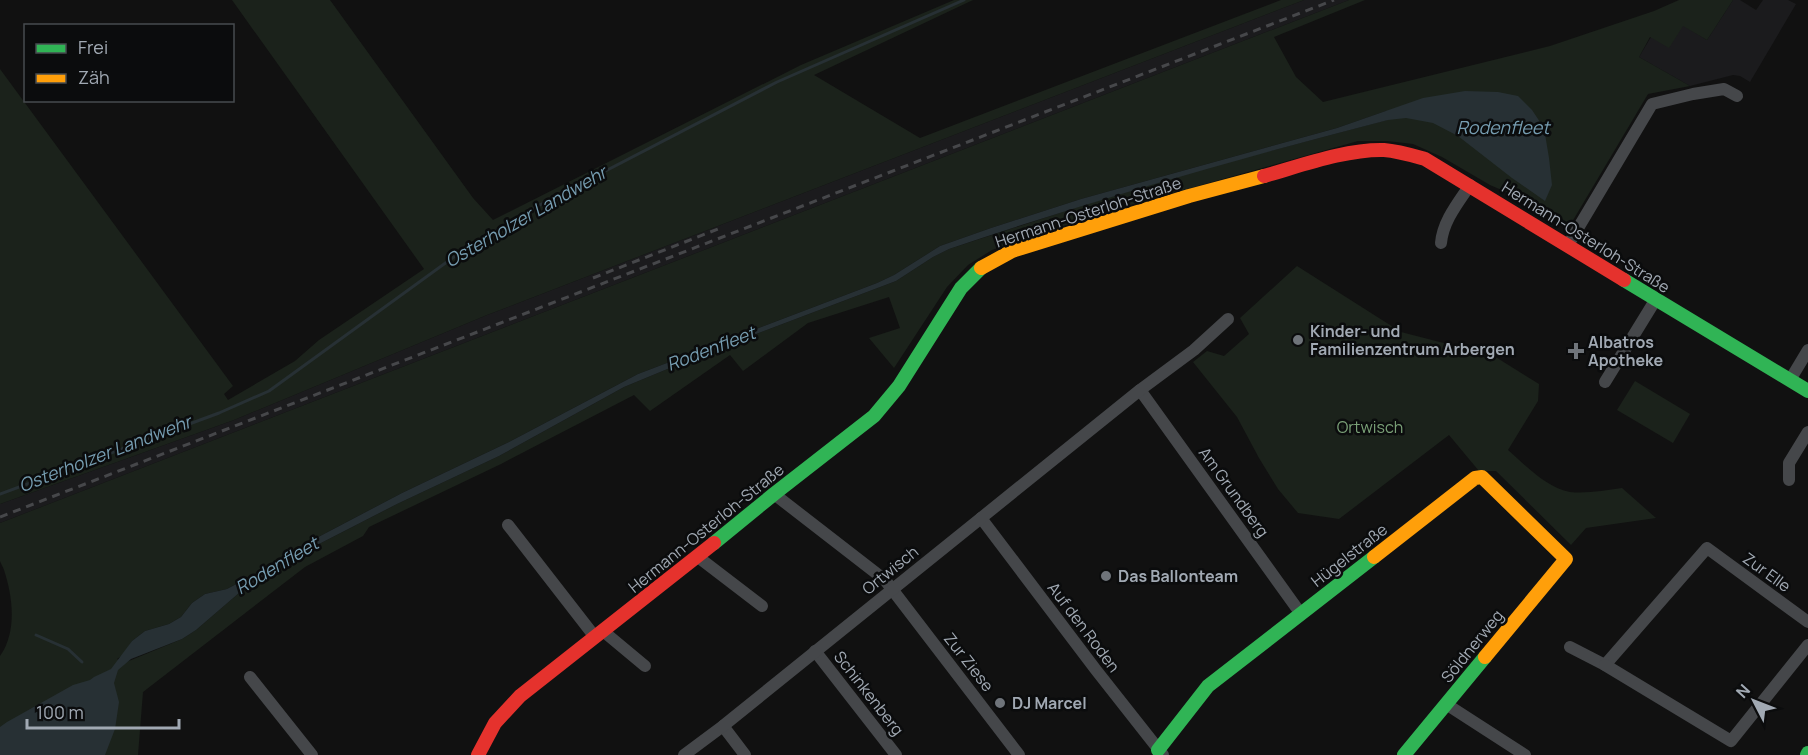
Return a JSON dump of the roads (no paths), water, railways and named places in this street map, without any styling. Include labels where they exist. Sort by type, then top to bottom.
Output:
[{"type":"street","points":[[1568,245],[1652,104],[1693,94],[1725,90],[1737,96]]},
{"type":"street","name":"Hermann-Osterloh-Straße","points":[[478,755],[489,731],[504,710],[874,416],[899,386],[958,292],[985,265],[1006,254],[1189,196],[1373,149],[1388,149],[1425,159],[1808,391]]},
{"type":"street","points":[[1441,243],[1442,233],[1453,211],[1470,185]]},
{"type":"street","points":[[1605,382],[1656,299]]},
{"type":"street","name":"Ortwisch","points":[[684,755],[1140,390],[1194,350],[1228,319]]},
{"type":"street","points":[[1790,380],[1808,350]]},
{"type":"street","name":"Am Grundberg","points":[[1140,390],[1301,614]]},
{"type":"street","points":[[1789,480],[1790,463],[1808,432]]},
{"type":"street","name":"Hügelstraße","points":[[1160,752],[1208,686],[1475,478],[1482,477],[1566,559]]},
{"type":"street","name":"Zur Ziese","points":[[774,494],[885,580],[1020,755]]},
{"type":"street","name":"Auf den Roden","points":[[981,518],[1160,752]]},
{"type":"street","points":[[508,525],[599,634],[645,666]]},
{"type":"street","name":"Zur Elle","points":[[1605,665],[1707,548],[1808,622]]},
{"type":"street","points":[[698,557],[762,606]]},
{"type":"street","name":"Söldnerweg","points":[[1404,755],[1566,559]]},
{"type":"street","points":[[1570,647],[1605,665],[1731,741],[1808,645]]},
{"type":"street","name":"Schinkenberg","points":[[815,651],[896,755]]},
{"type":"street","points":[[250,677],[312,755]]},
{"type":"street","points":[[1446,704],[1525,755]]},
{"type":"street","points":[[723,726],[746,755]]},
{"type":"water","points":[[1465,91],[1498,92],[1518,96],[1532,110],[1544,128],[1549,158],[1552,185],[1545,201],[1458,136],[1433,123],[1406,118],[1388,120],[1277,149],[1113,197],[949,249],[896,281],[711,351],[624,387],[499,456],[397,504],[284,562],[239,593],[196,630],[182,639],[131,659],[118,670],[114,683],[119,702],[115,729],[105,755],[0,755],[0,727],[73,685],[90,680],[111,669],[132,641],[145,631],[169,624],[181,617],[192,603],[205,594],[227,589],[286,554],[402,493],[509,442],[638,374],[877,283],[940,246],[991,228],[1081,199],[1337,128],[1423,98]]},
{"type":"waterway","name":"Osterholzer Landwehr","points":[[0,494],[219,413],[269,391],[462,251],[534,208],[777,82],[964,0]]},
{"type":"waterway","name":"Rodenfleet","points":[[36,635],[68,649],[82,662]]},
{"type":"railway","points":[[0,517],[1334,0]]},
{"type":"railway","points":[[593,278],[718,229]]},
{"type":"place","name":"Kinder- und Familienzentrum Arbergen","points":[[1298,340]]},
{"type":"place","name":"Albatros Apotheke","points":[[1576,351]]},
{"type":"place","name":"Das Ballonteam","points":[[1106,576]]},
{"type":"place","name":"DJ Marcel","points":[[1000,703]]}]
